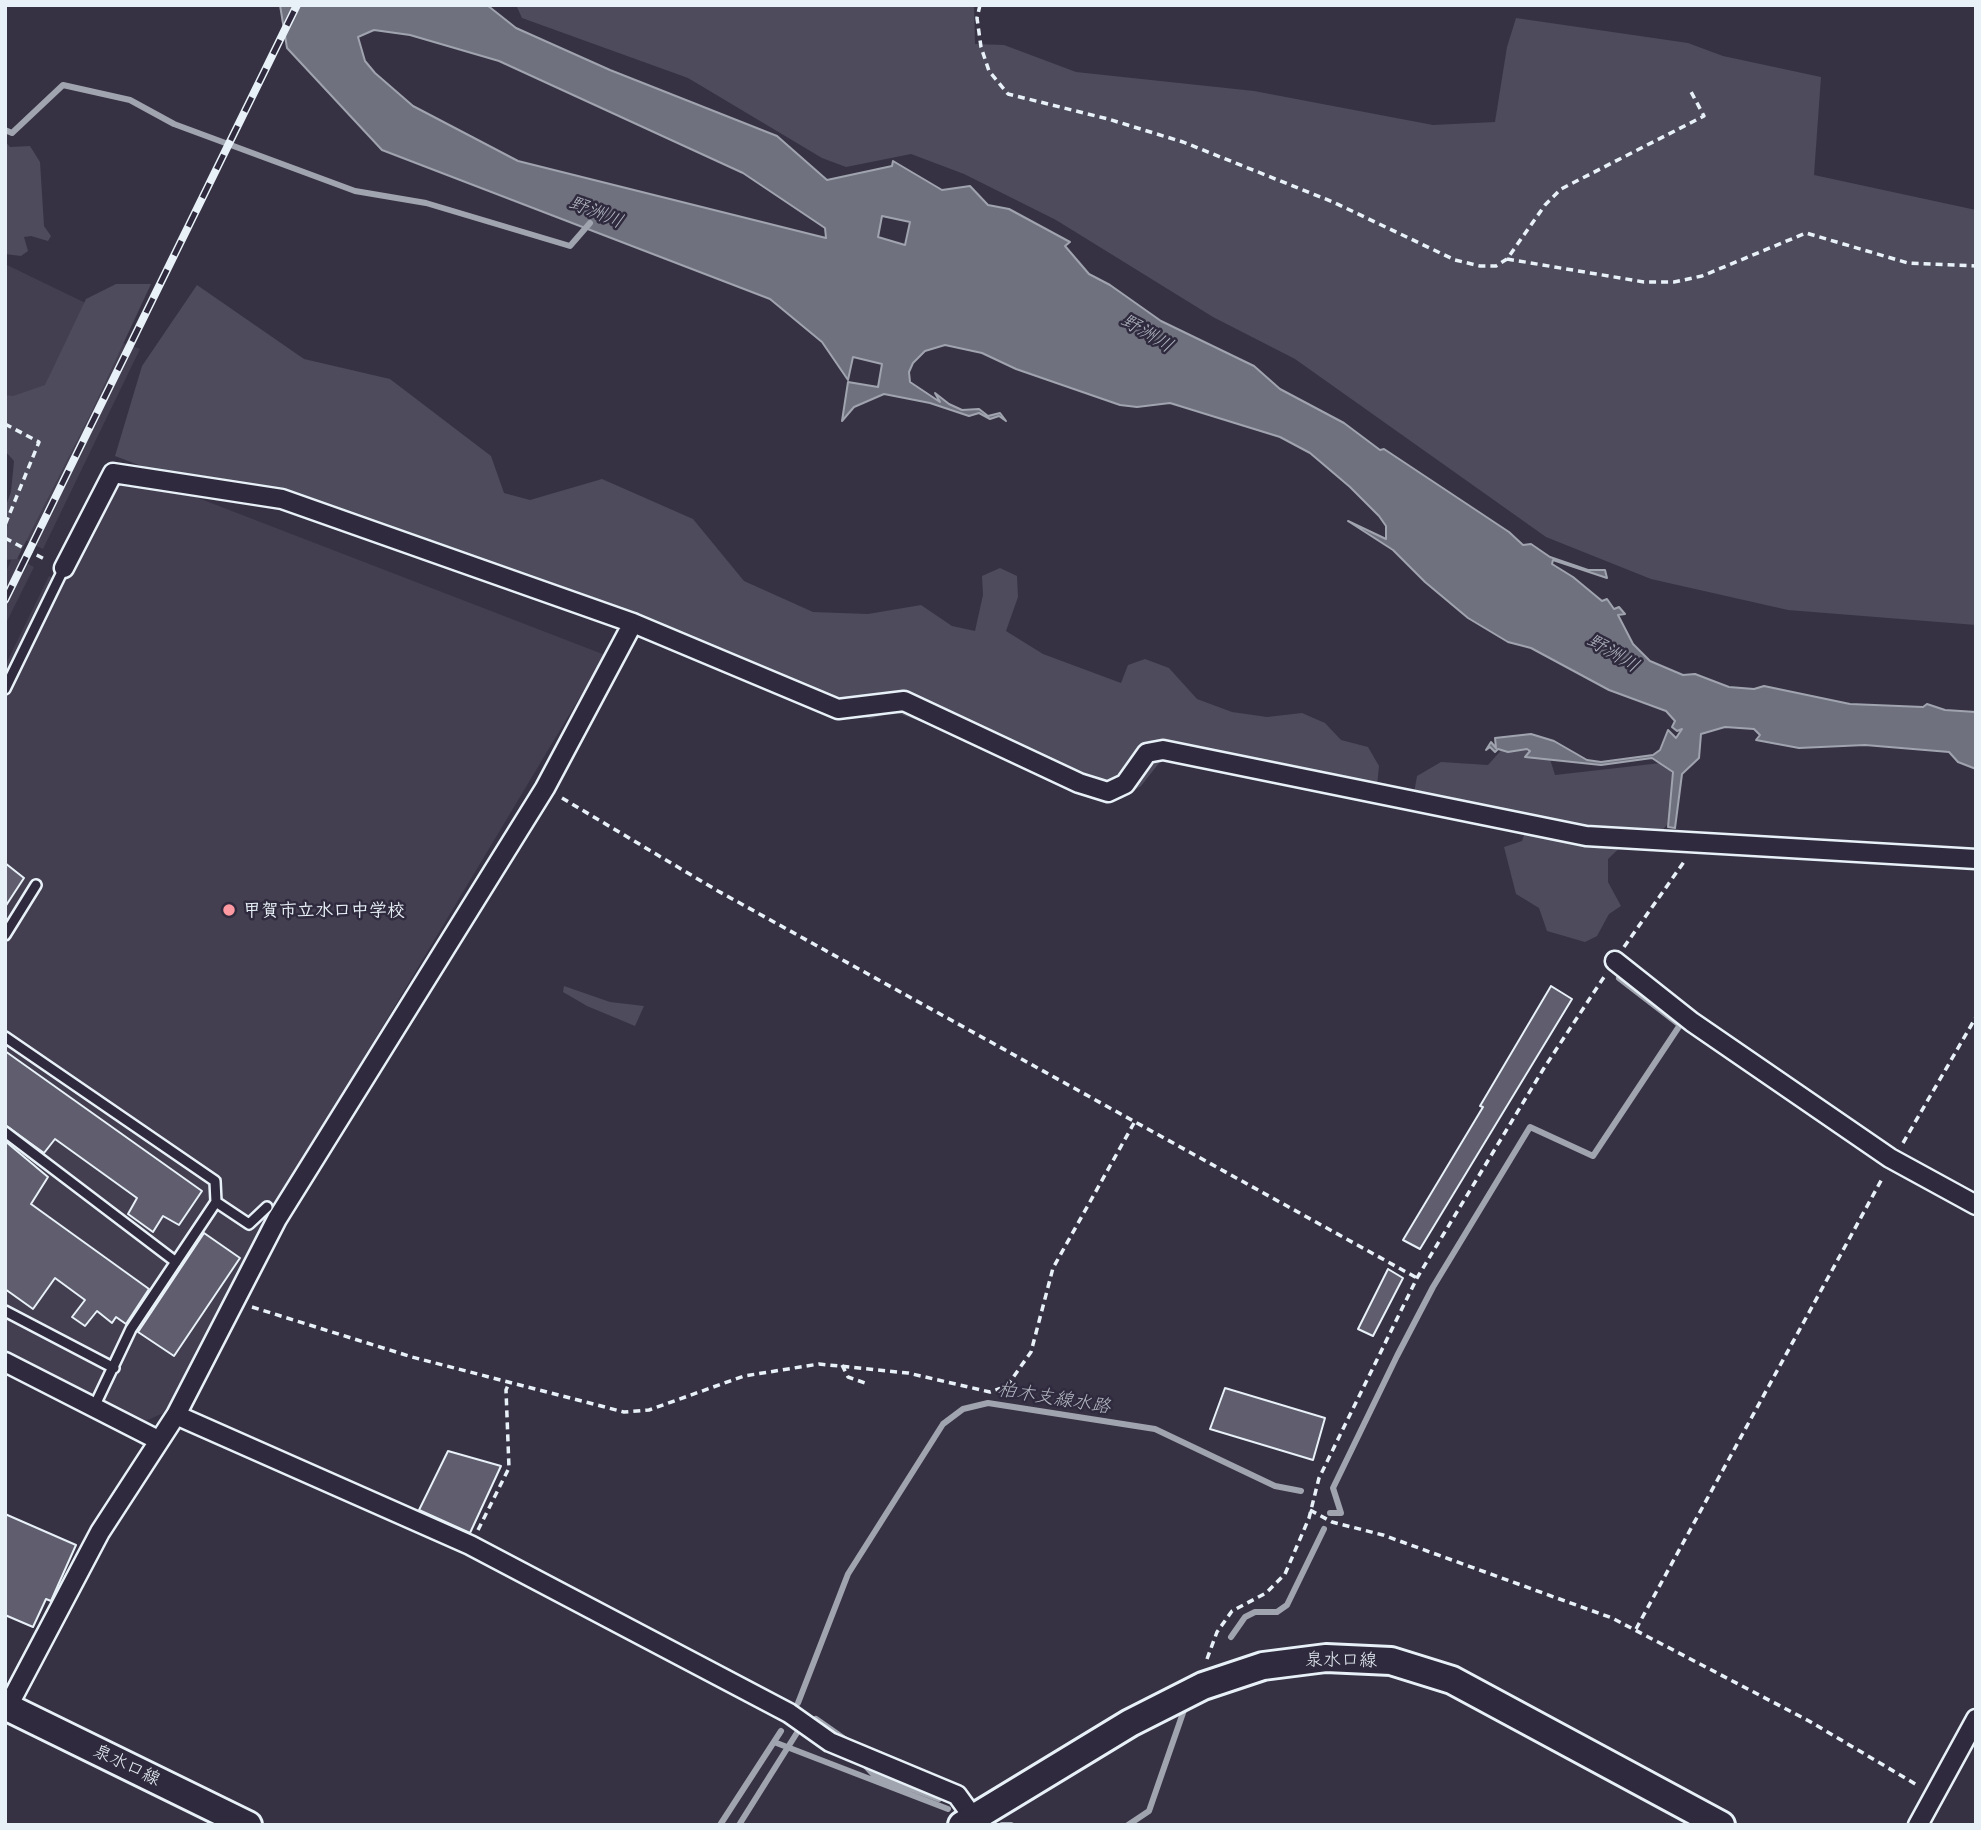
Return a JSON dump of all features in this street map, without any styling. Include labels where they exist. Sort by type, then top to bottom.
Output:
[{"type":"main road","name":"泉水口線","points":[[971,1822],[1130,1723],[1203,1686],[1264,1665],[1336,1658],[1391,1661],[1452,1680],[1721,1825]]},
{"type":"main road","name":"泉水口線","points":[[6,1708],[248,1825]]},
{"type":"street","points":[[64,568],[113,473],[282,499],[632,623],[838,709],[904,701],[1079,783],[1108,792],[1125,784],[1146,753],[1163,750],[1586,836],[1976,859]]},
{"type":"street","points":[[6,1708],[100,1532],[176,1415],[276,1219],[545,788],[632,623]]},
{"type":"street","points":[[1615,961],[1692,1022],[1893,1160],[1976,1205]]},
{"type":"street","points":[[5,1362],[158,1440]]},
{"type":"street","points":[[176,1415],[470,1545],[789,1713],[830,1742],[957,1795],[971,1822]]},
{"type":"street","points":[[1918,1825],[1976,1719]]},
{"type":"lane","points":[[5,689],[64,568]]},
{"type":"lane","points":[[5,935],[36,885]]},
{"type":"lane","points":[[5,1037],[215,1181],[216,1202],[131,1329],[94,1407]]},
{"type":"lane","points":[[5,1132],[176,1262]]},
{"type":"lane","points":[[216,1202],[249,1224],[267,1206]]},
{"type":"lane","points":[[5,1311],[114,1368]]},
{"type":"path","points":[[980,5],[977,18],[981,47],[989,71],[1008,94],[1108,119],[1183,142],[1333,202],[1455,260],[1496,266],[1507,258],[1561,188],[1704,116],[1689,88]]},
{"type":"path","points":[[1507,258],[1644,282],[1675,282],[1702,276],[1805,233],[1908,264],[1976,266]]},
{"type":"path","points":[[5,424],[39,442],[5,525]]},
{"type":"path","points":[[5,538],[64,568]]},
{"type":"path","points":[[545,788],[718,891],[1134,1124],[1417,1278]]},
{"type":"path","points":[[1217,1632],[1232,1611],[1277,1586],[1295,1557],[1319,1478],[1417,1278],[1544,1068],[1698,841]]},
{"type":"path","points":[[1636,1629],[1893,1160],[1976,1017]]},
{"type":"path","points":[[233,1303],[509,1383],[624,1412],[649,1410],[744,1376],[780,1368],[819,1364],[908,1373],[990,1392],[1007,1386],[1031,1352],[1040,1328],[1053,1268],[1134,1124]]},
{"type":"path","points":[[842,1365],[848,1377],[868,1384]]},
{"type":"path","points":[[470,1545],[509,1468],[506,1390],[509,1383]]},
{"type":"path","points":[[1310,1510],[1332,1522],[1383,1535],[1512,1580],[1636,1629],[1809,1721],[1935,1794]]},
{"type":"shaded area","points":[[516,5],[974,5],[975,44],[1004,45],[1076,72],[1254,91],[1433,125],[1495,122],[1507,47],[1516,18],[1688,43],[1723,56],[1821,77],[1814,175],[1976,210],[1976,625],[1788,610],[1651,579],[1546,537],[1295,359],[1213,317],[1056,220],[964,174],[911,154],[846,167],[822,158],[688,78],[522,18]]},
{"type":"shaded area","points":[[5,141],[10,147],[30,146],[40,162],[44,226],[51,236],[48,241],[31,236],[24,237],[28,251],[21,256],[5,254]]},
{"type":"shaded area","points":[[5,264],[106,313],[43,433],[5,416]]},
{"type":"shaded area","points":[[116,284],[151,284],[91,413],[17,559],[5,560],[5,508],[11,492],[14,461],[5,451],[5,395],[13,396],[45,385],[86,299]]},
{"type":"shaded area","points":[[197,285],[304,359],[390,379],[491,456],[504,493],[530,500],[602,479],[693,519],[744,581],[813,612],[868,614],[921,605],[952,626],[975,631],[983,595],[982,576],[1000,568],[1017,576],[1018,597],[1006,631],[1043,654],[1121,683],[1128,665],[1145,659],[1169,668],[1197,699],[1232,712],[1267,717],[1302,713],[1325,723],[1341,740],[1368,747],[1379,766],[1377,786],[1167,753],[1141,786],[1121,799],[948,721],[938,728],[895,712],[869,719],[791,684],[338,523],[231,500],[115,456],[142,366]]},
{"type":"shaded area","points":[[120,342],[140,349],[43,549],[21,538]]},
{"type":"shaded area","name":"甲賀市立水口中学校","points":[[123,469],[605,655],[251,1246],[217,1319],[176,1394],[163,1413],[146,1421],[5,1351],[5,666],[49,576],[63,582]]},
{"type":"shaded area","points":[[13,556],[34,567],[5,625],[5,574]]},
{"type":"shaded area","points":[[1504,747],[1547,749],[1555,775],[1661,763],[1677,777],[1672,800],[1678,813],[1656,837],[1631,837],[1608,859],[1608,882],[1621,906],[1609,914],[1597,936],[1585,942],[1547,931],[1539,908],[1516,894],[1504,847],[1522,841],[1525,832],[1413,799],[1417,776],[1441,762],[1488,765]]},
{"type":"shaded area","points":[[564,986],[610,1002],[644,1006],[635,1026],[587,1006],[563,992]]},
{"type":"water","name":"野洲川","points":[[280,5],[487,5],[516,28],[610,70],[777,136],[827,180],[892,166],[893,161],[942,190],[970,186],[988,205],[1009,209],[1070,242],[1065,246],[1089,274],[1110,285],[1161,321],[1254,366],[1280,389],[1344,423],[1380,450],[1384,449],[1509,532],[1523,545],[1531,544],[1550,557],[1588,570],[1605,570],[1607,578],[1553,560],[1552,564],[1602,601],[1607,599],[1614,609],[1619,607],[1625,614],[1618,615],[1633,644],[1650,661],[1683,675],[1695,674],[1729,687],[1754,689],[1764,686],[1850,704],[1923,707],[1927,704],[1945,710],[1976,712],[1976,769],[1958,762],[1949,752],[1865,745],[1799,748],[1756,740],[1760,735],[1754,729],[1725,727],[1701,734],[1699,758],[1682,774],[1675,828],[1668,827],[1673,772],[1652,758],[1601,765],[1525,757],[1530,751],[1527,749],[1508,752],[1498,749],[1495,752],[1490,747],[1486,750],[1491,742],[1496,748],[1495,738],[1531,734],[1554,741],[1587,760],[1601,762],[1653,755],[1660,750],[1668,730],[1676,738],[1682,729],[1677,731],[1672,727],[1675,721],[1666,711],[1609,690],[1531,648],[1508,642],[1468,618],[1425,582],[1393,550],[1348,521],[1386,539],[1386,526],[1350,487],[1310,453],[1280,437],[1170,403],[1137,407],[1120,405],[1016,369],[982,353],[945,345],[925,351],[913,363],[909,372],[910,382],[940,402],[935,393],[962,410],[979,409],[988,416],[1000,413],[1006,421],[999,416],[990,419],[979,413],[969,416],[930,403],[884,394],[854,407],[842,421],[848,382],[878,387],[882,364],[853,357],[848,380],[822,342],[770,299],[382,150],[287,48]],"holes":[[[374,30],[410,35],[499,61],[743,173],[825,228],[826,238],[518,161],[413,106],[375,73],[365,61],[358,37]],[[882,216],[910,222],[905,245],[878,237]]]},
{"type":"building","points":[[5,863],[24,878],[5,907]]},
{"type":"building","points":[[1551,986],[1572,999],[1420,1249],[1403,1240],[1483,1107],[1480,1106]]},
{"type":"building","points":[[5,1051],[202,1191],[179,1225],[163,1216],[153,1232],[128,1214],[137,1198],[55,1139],[44,1153],[5,1125]]},
{"type":"building","points":[[5,1141],[48,1177],[31,1204],[149,1289],[126,1324],[116,1317],[112,1323],[97,1311],[85,1326],[72,1317],[85,1300],[55,1278],[33,1309],[5,1289]]},
{"type":"building","points":[[204,1233],[240,1258],[174,1356],[138,1332]]},
{"type":"building","points":[[1388,1269],[1403,1278],[1373,1336],[1358,1329]]},
{"type":"building","points":[[1225,1388],[1325,1418],[1313,1460],[1210,1429]]},
{"type":"building","points":[[448,1451],[501,1466],[470,1533],[419,1510]]},
{"type":"building","points":[[5,1514],[76,1545],[51,1601],[46,1599],[33,1627],[5,1615]]},
{"type":"waterway","name":"野洲川","points":[[5,130],[12,133],[63,85],[130,100],[174,124],[355,191],[426,203],[570,246],[590,223]]},
{"type":"waterway","points":[[1330,1513],[1341,1513],[1333,1488],[1397,1356],[1433,1287],[1530,1127],[1593,1156],[1680,1025],[1619,978]]},
{"type":"waterway","name":"柏木支線水路","points":[[798,1703],[848,1574],[943,1424],[963,1409],[988,1403],[1155,1429],[1275,1486],[1301,1491]]},
{"type":"waterway","points":[[1231,1637],[1245,1617],[1255,1612],[1277,1612],[1287,1605],[1324,1529]]},
{"type":"waterway","points":[[1128,1825],[1149,1811],[1184,1710]]},
{"type":"waterway","points":[[816,1719],[846,1740]]},
{"type":"waterway","points":[[739,1825],[800,1728]]},
{"type":"waterway","name":"柏木支線水路","points":[[720,1825],[781,1731]]},
{"type":"waterway","points":[[774,1742],[948,1809]]},
{"type":"waterway","points":[[862,1762],[873,1774],[939,1799]]},
{"type":"waterway","points":[[1002,1825],[1011,1825]]},
{"type":"railway","points":[[5,600],[297,5]]},
{"type":"place","name":"甲賀市立水口中学校","points":[[229,910]]}]
